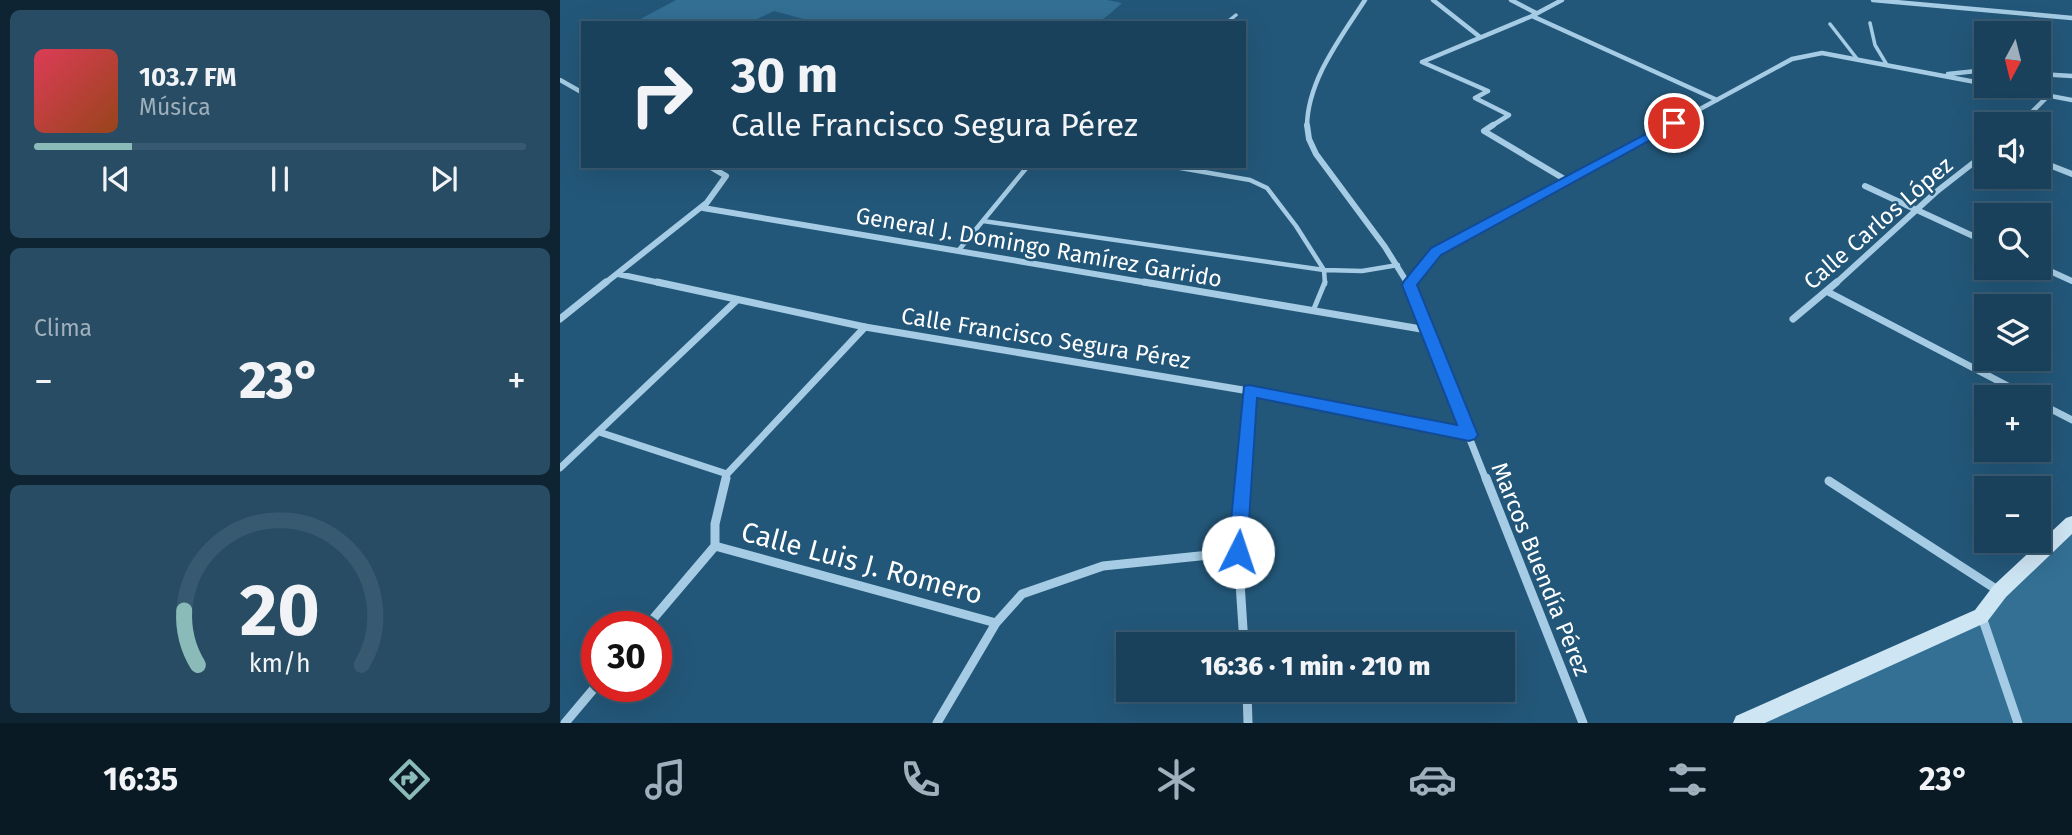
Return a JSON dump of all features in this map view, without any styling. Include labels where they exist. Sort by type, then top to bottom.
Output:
[{"type":"street","name":"Marcos Buendía Pérez","points":[[1365,0],[1335,47],[1312,95],[1307,132],[1317,155],[1398,265],[1409,285],[1583,723]]},
{"type":"street","points":[[1433,0],[1480,37]]},
{"type":"street","points":[[1511,0],[1534,14],[1717,100]]},
{"type":"street","points":[[1562,0],[1422,62],[1488,91],[1475,98],[1509,115],[1484,131],[1566,180]]},
{"type":"street","points":[[1873,0],[2072,19]]},
{"type":"street","points":[[1975,0],[1981,10]]},
{"type":"street","points":[[1409,285],[1436,251],[1792,59],[1822,53],[1974,82]]},
{"type":"street","points":[[1941,75],[1974,71]]},
{"type":"street","points":[[2051,75],[2072,76]]},
{"type":"street","points":[[560,80],[581,92]]},
{"type":"street","points":[[2051,95],[2072,100]]},
{"type":"street","points":[[2032,112],[2046,98]]},
{"type":"street","name":"Calle Carlos López","points":[[1793,320],[1974,163]]},
{"type":"street","points":[[2051,166],[2072,174]]},
{"type":"street","points":[[560,319],[705,204],[726,176],[712,168]]},
{"type":"street","points":[[1865,186],[1974,236]]},
{"type":"street","name":"General J. Domingo Ramírez Garrido","points":[[705,204],[703,208],[1427,330]]},
{"type":"street","points":[[2051,271],[2072,281]]},
{"type":"street","name":"Calle Francisco Segura Pérez","points":[[618,274],[865,327],[1249,391],[1469,435]]},
{"type":"street","points":[[1828,292],[2006,385]]},
{"type":"street","points":[[560,468],[736,300]]},
{"type":"street","points":[[598,432],[727,474],[865,327]]},
{"type":"street","points":[[1243,632],[1238,552],[1249,391]]},
{"type":"street","points":[[2051,409],[2072,420]]},
{"type":"street","name":"Calle Luis J. Romero","points":[[727,474],[715,524],[715,546],[996,623]]},
{"type":"street","points":[[1829,481],[2000,591]]},
{"type":"street","points":[[1742,723],[1981,617],[2000,591],[2072,523]]},
{"type":"street","points":[[660,611],[715,546]]},
{"type":"street","points":[[937,723],[996,623],[1021,594],[1103,566],[1238,552]]},
{"type":"street","points":[[1981,617],[2018,723]]},
{"type":"street","points":[[565,723],[583,702]]},
{"type":"street","points":[[1247,702],[1248,723]]},
{"type":"lane","points":[[1228,21],[1236,15]]},
{"type":"lane","points":[[1870,23],[1875,45],[1886,65]]},
{"type":"lane","points":[[1830,24],[1858,60]]},
{"type":"lane","points":[[958,251],[1026,168]]},
{"type":"lane","points":[[1181,168],[1250,180],[1267,188],[1296,226],[1324,270],[1325,285],[1313,312]]},
{"type":"lane","points":[[983,221],[1324,270],[1362,271],[1398,265]]},
{"type":"shaded area","points":[[676,0],[1107,0],[1122,3],[1098,21],[811,21],[774,11],[753,21],[637,21]]},
{"type":"shaded area","points":[[2072,526],[2072,723],[1743,723],[1981,617],[2045,553],[2051,553],[2051,547]]},
{"type":"route","points":[[1238,552],[1249,391],[1469,435],[1409,285],[1436,251],[1674,123]]}]
